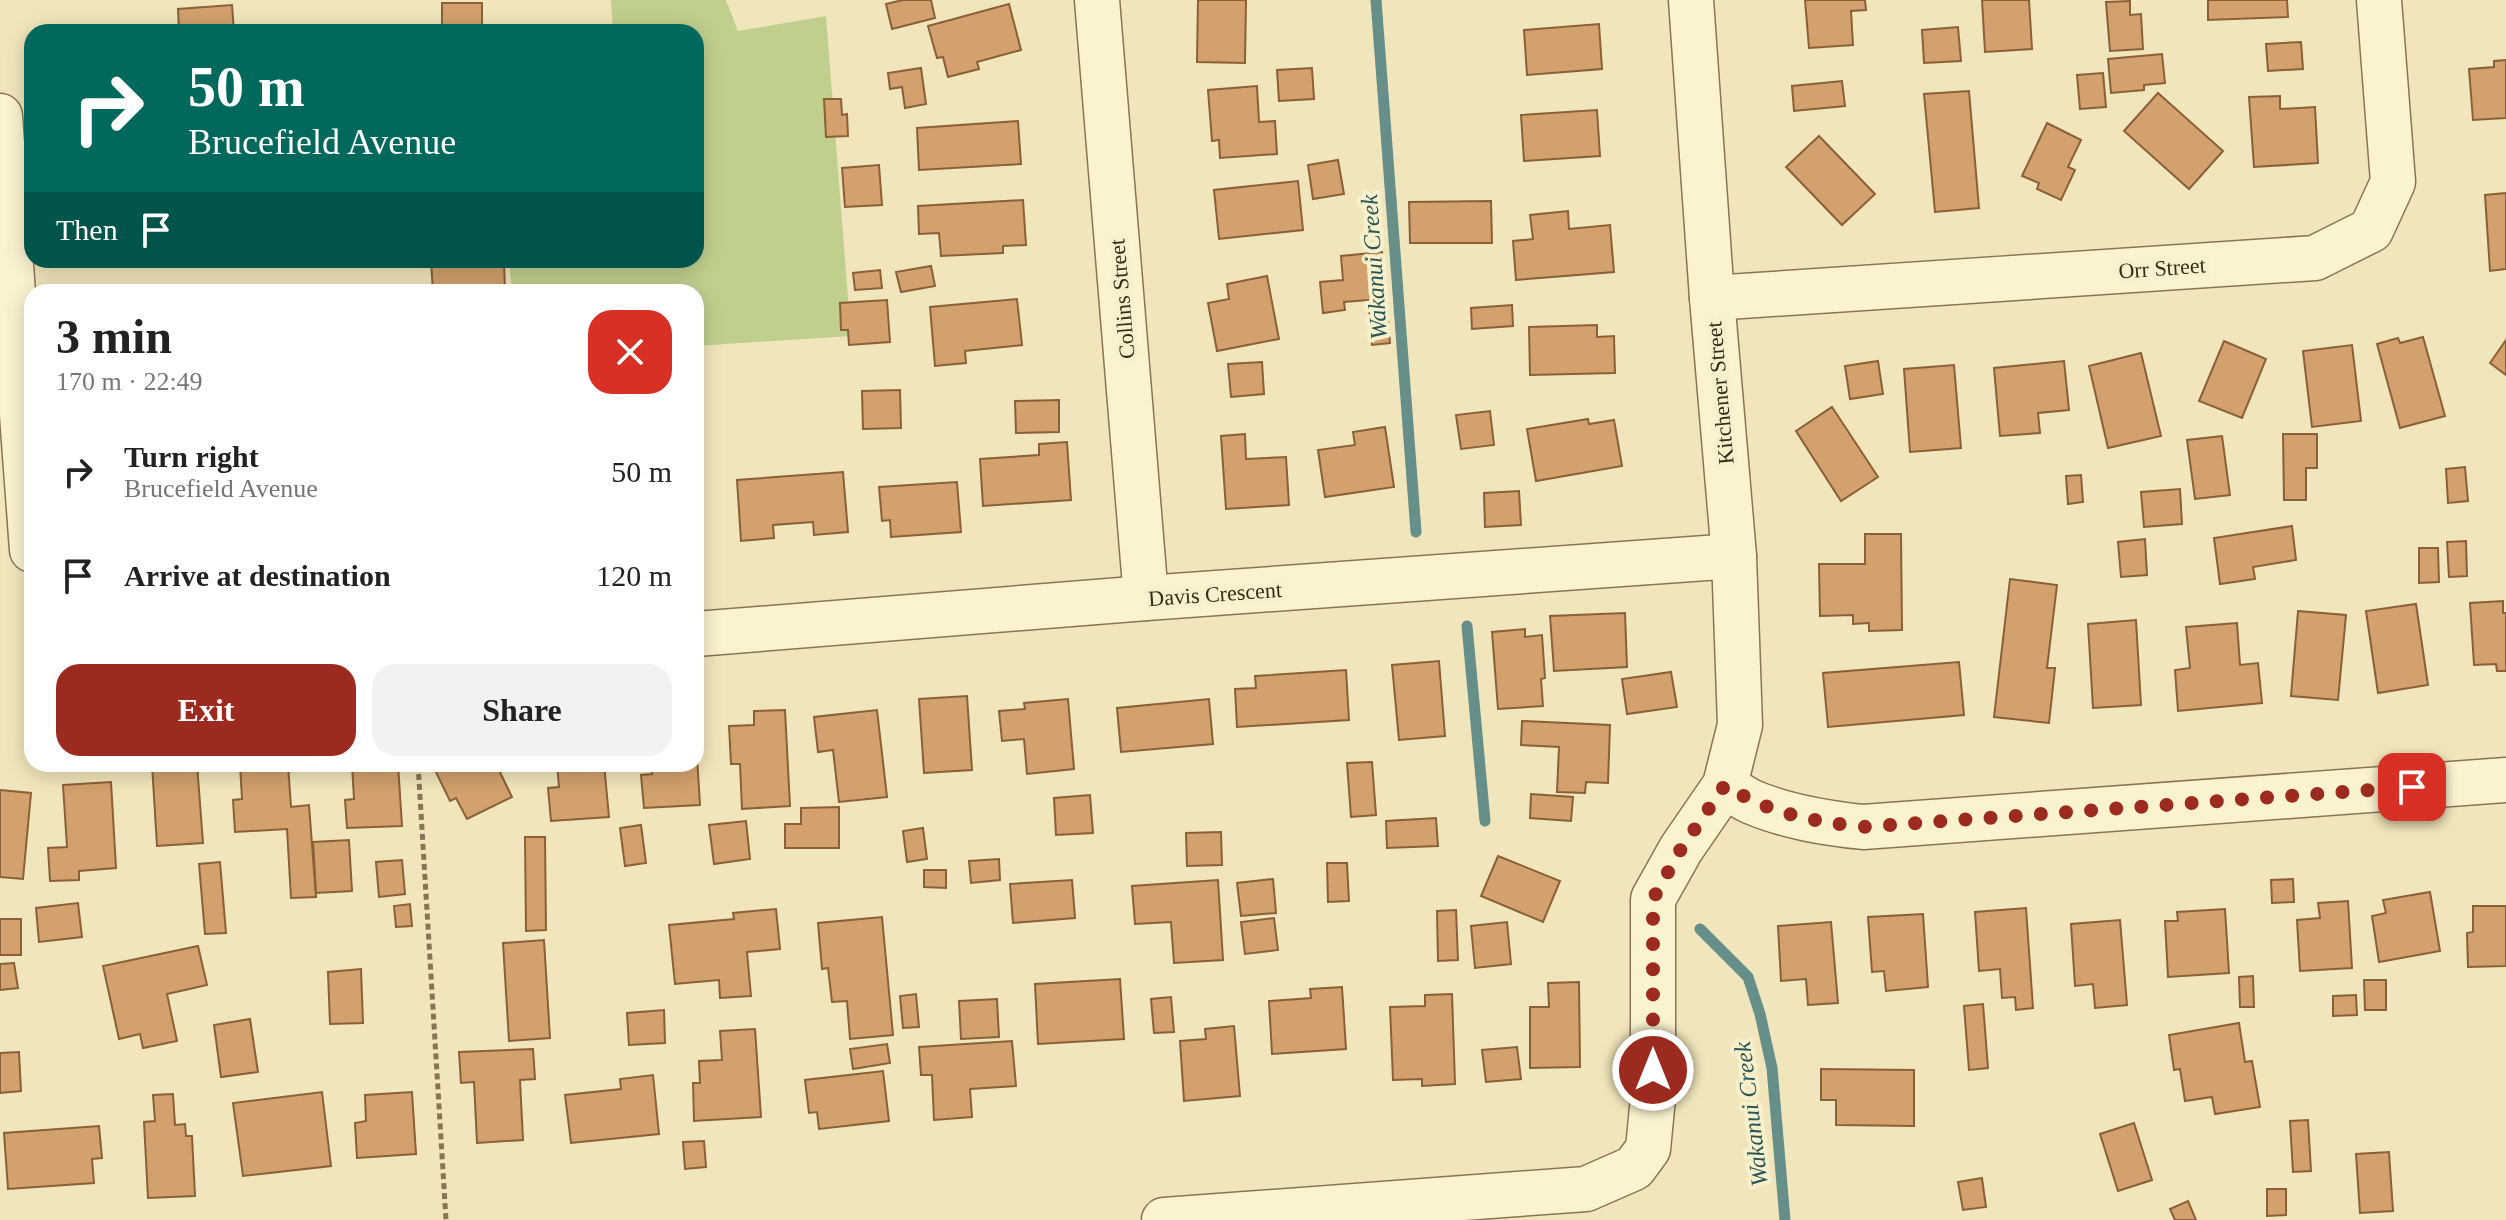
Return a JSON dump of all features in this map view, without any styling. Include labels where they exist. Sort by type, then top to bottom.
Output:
[{"type":"street","name":"Collins Street","points":[[1097,0],[1146,598]]},
{"type":"street","name":"Kitchener Street","points":[[1691,0],[1734,556],[1740,725],[1725,785]]},
{"type":"street","name":"Orr Street","points":[[1712,298],[2315,258],[2371,230],[2393,182],[2379,0]]},
{"type":"street","points":[[0,116],[24,442]]},
{"type":"street","name":"Davis Crescent","points":[[704,633],[1734,556]]},
{"type":"street","points":[[1164,1220],[1586,1189],[1634,1168],[1648,1149],[1653,1098],[1653,899],[1681,849],[1725,785],[1750,801],[1780,811],[1821,822],[1863,827],[2506,780]]},
{"type":"path","points":[[418,772],[446,1220]]},
{"type":"green space","points":[[611,0],[726,0],[738,31],[826,16],[851,336],[704,345],[704,284],[511,284],[510,268],[704,268],[704,24],[612,24]]},
{"type":"building","points":[[903,0],[931,0],[935,18],[892,29],[886,4]]},
{"type":"building","points":[[1198,0],[1246,0],[1245,63],[1197,62]]},
{"type":"building","points":[[1805,0],[1865,0],[1866,10],[1851,11],[1853,45],[1809,48]]},
{"type":"building","points":[[1982,0],[2029,0],[2032,49],[1985,52]]},
{"type":"building","points":[[2208,0],[2287,0],[2288,17],[2208,20]]},
{"type":"building","points":[[2130,1],[2130,15],[2141,14],[2143,49],[2110,51],[2106,2]]},
{"type":"building","points":[[442,3],[482,3],[482,24],[442,24]]},
{"type":"building","points":[[1009,4],[1021,50],[977,62],[979,69],[948,77],[943,57],[937,58],[928,26]]},
{"type":"building","points":[[232,5],[233,24],[179,24],[178,9]]},
{"type":"building","points":[[1599,24],[1602,69],[1527,75],[1524,30]]},
{"type":"building","points":[[1958,27],[1961,61],[1924,63],[1922,30]]},
{"type":"building","points":[[2301,42],[2303,69],[2268,71],[2266,44]]},
{"type":"building","points":[[2162,54],[2165,83],[2144,85],[2144,90],[2111,93],[2108,59]]},
{"type":"building","points":[[2506,60],[2506,118],[2473,120],[2469,69],[2494,67],[2494,61]]},
{"type":"building","points":[[921,68],[926,104],[905,108],[902,87],[890,89],[888,73]]},
{"type":"building","points":[[1312,68],[1314,99],[1279,101],[1277,70]]},
{"type":"building","points":[[2103,73],[2106,107],[2080,109],[2077,75]]},
{"type":"building","points":[[1842,81],[1845,106],[1794,111],[1792,86]]},
{"type":"building","points":[[1257,86],[1259,122],[1275,121],[1277,154],[1220,158],[1219,140],[1212,141],[1208,90]]},
{"type":"building","points":[[1969,91],[1979,208],[1935,212],[1924,94]]},
{"type":"building","points":[[2158,93],[2223,151],[2189,189],[2124,131]]},
{"type":"building","points":[[2280,96],[2280,109],[2315,107],[2318,163],[2254,167],[2249,97]]},
{"type":"building","points":[[824,99],[841,99],[842,115],[847,114],[848,136],[826,137]]},
{"type":"building","points":[[1597,110],[1600,156],[1524,161],[1521,115]]},
{"type":"building","points":[[1018,121],[1021,164],[919,170],[917,128]]},
{"type":"building","points":[[2047,123],[2081,140],[2068,167],[2075,170],[2061,200],[2037,189],[2039,183],[2022,176]]},
{"type":"building","points":[[1819,136],[1875,194],[1842,225],[1786,167]]},
{"type":"building","points":[[1338,160],[1344,194],[1313,199],[1308,165]]},
{"type":"building","points":[[879,165],[882,205],[845,207],[842,168]]},
{"type":"building","points":[[1298,181],[1303,230],[1219,239],[1214,190]]},
{"type":"building","points":[[2506,193],[2506,269],[2490,271],[2485,195]]},
{"type":"building","points":[[1023,200],[1026,245],[1003,246],[1003,253],[941,256],[939,233],[919,234],[918,206]]},
{"type":"building","points":[[1491,201],[1492,243],[1410,243],[1409,202]]},
{"type":"building","points":[[1568,211],[1569,229],[1610,225],[1614,272],[1516,280],[1513,241],[1533,239],[1530,215]]},
{"type":"building","points":[[1382,252],[1390,343],[1372,345],[1368,300],[1344,302],[1345,310],[1323,313],[1320,282],[1343,280],[1341,256]]},
{"type":"building","points":[[931,266],[935,286],[901,292],[896,272]]},
{"type":"building","points":[[432,268],[504,268],[505,284],[432,284]]},
{"type":"building","points":[[880,270],[882,288],[855,290],[853,273]]},
{"type":"building","points":[[1267,276],[1279,339],[1217,351],[1208,303],[1229,299],[1227,284]]},
{"type":"building","points":[[1017,299],[1022,345],[965,351],[966,363],[935,366],[930,307]]},
{"type":"building","points":[[887,300],[890,342],[849,345],[848,330],[841,330],[840,303]]},
{"type":"building","points":[[1512,305],[1513,326],[1472,329],[1471,308]]},
{"type":"building","points":[[1597,325],[1597,337],[1614,336],[1615,373],[1530,375],[1529,327]]},
{"type":"building","points":[[2423,337],[2445,416],[2400,428],[2377,344],[2398,338],[2400,343]]},
{"type":"building","points":[[2506,340],[2506,375],[2490,363]]},
{"type":"building","points":[[2224,341],[2266,359],[2242,418],[2199,401]]},
{"type":"building","points":[[2352,345],[2361,421],[2312,427],[2303,351]]},
{"type":"building","points":[[2141,353],[2161,436],[2108,448],[2089,366]]},
{"type":"building","points":[[1878,361],[1883,394],[1850,399],[1845,366]]},
{"type":"building","points":[[2064,361],[2069,410],[2038,413],[2040,433],[2000,436],[1994,368]]},
{"type":"building","points":[[1262,362],[1264,394],[1231,397],[1228,364]]},
{"type":"building","points":[[1954,365],[1961,448],[1910,452],[1904,369]]},
{"type":"building","points":[[900,390],[901,428],[863,429],[862,391]]},
{"type":"building","points":[[1059,400],[1059,432],[1016,433],[1015,401]]},
{"type":"building","points":[[1832,407],[1878,477],[1841,501],[1796,431]]},
{"type":"building","points":[[1490,411],[1494,445],[1461,449],[1456,415]]},
{"type":"building","points":[[1588,419],[1589,424],[1614,420],[1622,466],[1536,481],[1527,429]]},
{"type":"building","points":[[1385,427],[1394,487],[1325,497],[1318,450],[1355,445],[1353,432]]},
{"type":"building","points":[[1245,434],[1246,459],[1286,457],[1289,505],[1226,509],[1221,436]]},
{"type":"building","points":[[2283,434],[2317,434],[2317,468],[2306,468],[2306,500],[2284,500]]},
{"type":"building","points":[[2222,436],[2230,495],[2195,499],[2187,440]]},
{"type":"building","points":[[1067,442],[1071,500],[983,506],[980,459],[1039,455],[1039,444]]},
{"type":"building","points":[[2465,467],[2468,501],[2448,503],[2446,469]]},
{"type":"building","points":[[843,472],[848,532],[814,535],[813,522],[773,525],[774,538],[741,541],[737,480]]},
{"type":"building","points":[[2081,475],[2083,502],[2068,504],[2066,476]]},
{"type":"building","points":[[957,482],[961,532],[891,537],[890,520],[882,521],[879,487]]},
{"type":"building","points":[[2180,489],[2182,524],[2144,527],[2141,492]]},
{"type":"building","points":[[1519,491],[1521,525],[1485,527],[1484,493]]},
{"type":"building","points":[[2292,526],[2296,560],[2253,567],[2255,579],[2220,584],[2214,538]]},
{"type":"building","points":[[1865,534],[1901,534],[1902,630],[1869,631],[1869,623],[1853,624],[1853,615],[1820,616],[1819,564],[1865,564]]},
{"type":"building","points":[[2145,539],[2147,575],[2121,577],[2118,542]]},
{"type":"building","points":[[2466,541],[2467,576],[2449,577],[2447,542]]},
{"type":"building","points":[[2419,548],[2438,548],[2439,582],[2419,583]]},
{"type":"building","points":[[2010,579],[2057,585],[2047,668],[2055,668],[2049,723],[1994,717]]},
{"type":"building","points":[[2503,601],[2503,613],[2506,613],[2506,671],[2497,671],[2496,664],[2474,665],[2470,603]]},
{"type":"building","points":[[2416,604],[2428,685],[2378,693],[2366,611]]},
{"type":"building","points":[[2298,611],[2346,615],[2338,700],[2291,696]]},
{"type":"building","points":[[1625,613],[1627,667],[1554,671],[1550,616]]},
{"type":"building","points":[[2136,620],[2141,705],[2093,708],[2088,624]]},
{"type":"building","points":[[2237,623],[2240,665],[2258,663],[2262,703],[2178,711],[2175,670],[2190,668],[2186,627]]},
{"type":"building","points":[[1525,629],[1525,637],[1542,635],[1543,706],[1498,709],[1492,632]]},
{"type":"building","points":[[1439,661],[1445,736],[1399,740],[1392,665]]},
{"type":"building","points":[[1959,662],[1964,715],[1828,727],[1823,673]]},
{"type":"building","points":[[1346,670],[1349,720],[1237,727],[1235,689],[1256,688],[1255,676]]},
{"type":"building","points":[[1671,672],[1677,707],[1627,714],[1622,679]]},
{"type":"building","points":[[967,696],[972,770],[924,773],[919,699]]},
{"type":"building","points":[[1068,699],[1074,769],[1027,774],[1024,739],[1002,741],[999,711],[1025,709],[1024,703]]},
{"type":"building","points":[[1209,699],[1213,744],[1121,752],[1117,708]]},
{"type":"building","points":[[785,710],[790,806],[742,809],[740,764],[731,764],[729,726],[754,725],[754,711]]},
{"type":"building","points":[[877,710],[887,797],[839,802],[833,750],[818,752],[814,717]]},
{"type":"building","points":[[1522,721],[1610,725],[1608,783],[1586,782],[1585,793],[1557,792],[1559,747],[1521,745]]},
{"type":"building","points":[[1372,762],[1376,815],[1351,817],[1347,763]]},
{"type":"building","points":[[152,772],[198,772],[203,843],[157,846]]},
{"type":"building","points":[[240,772],[289,772],[291,807],[309,805],[316,897],[291,898],[287,829],[235,832],[233,800],[242,799]]},
{"type":"building","points":[[352,772],[399,772],[402,826],[347,828],[345,800],[354,799]]},
{"type":"building","points":[[436,772],[500,772],[512,797],[467,819],[456,798],[450,801]]},
{"type":"building","points":[[558,772],[605,772],[609,817],[551,821],[548,788],[559,787]]},
{"type":"building","points":[[698,772],[700,805],[644,808],[641,775]]},
{"type":"building","points":[[111,782],[116,868],[79,871],[79,880],[50,881],[48,848],[67,847],[63,785]]},
{"type":"building","points":[[0,790],[31,793],[23,879],[0,877]]},
{"type":"building","points":[[1531,794],[1573,797],[1571,821],[1530,818]]},
{"type":"building","points":[[1090,795],[1093,833],[1056,835],[1054,798]]},
{"type":"building","points":[[839,807],[839,848],[785,848],[785,824],[801,824],[801,808]]},
{"type":"building","points":[[1436,818],[1438,846],[1387,848],[1386,821]]},
{"type":"building","points":[[746,821],[750,859],[714,864],[709,825]]},
{"type":"building","points":[[641,825],[646,863],[625,866],[620,828]]},
{"type":"building","points":[[923,828],[927,859],[907,862],[903,831]]},
{"type":"building","points":[[1221,832],[1222,865],[1187,866],[1186,833]]},
{"type":"building","points":[[525,837],[545,837],[546,930],[526,931]]},
{"type":"building","points":[[349,840],[352,891],[316,893],[313,842]]},
{"type":"building","points":[[1498,856],[1560,881],[1543,922],[1481,896]]},
{"type":"building","points":[[999,859],[1000,880],[971,883],[969,861]]},
{"type":"building","points":[[402,860],[405,894],[379,897],[376,862]]},
{"type":"building","points":[[220,862],[226,933],[205,934],[199,864]]},
{"type":"building","points":[[1327,863],[1347,863],[1349,901],[1328,902]]},
{"type":"building","points":[[924,870],[946,870],[946,888],[924,887]]},
{"type":"building","points":[[1273,879],[1276,913],[1241,916],[1237,883]]},
{"type":"building","points":[[2293,879],[2294,902],[2272,903],[2271,880]]},
{"type":"building","points":[[1072,880],[1075,918],[1013,923],[1010,884]]},
{"type":"building","points":[[1218,880],[1223,960],[1174,963],[1171,922],[1135,924],[1132,886]]},
{"type":"building","points":[[2430,892],[2440,951],[2379,962],[2372,916],[2386,913],[2383,900]]},
{"type":"building","points":[[2348,901],[2352,968],[2300,971],[2297,920],[2320,918],[2318,903]]},
{"type":"building","points":[[78,903],[82,937],[39,942],[36,908]]},
{"type":"building","points":[[410,904],[412,926],[396,927],[394,906]]},
{"type":"building","points":[[2473,906],[2506,906],[2506,966],[2468,967],[2467,933],[2473,932]]},
{"type":"building","points":[[2026,908],[2033,1008],[2016,1010],[2015,997],[2002,998],[2000,969],[1979,971],[1975,912]]},
{"type":"building","points":[[776,909],[780,949],[747,952],[751,996],[720,998],[719,980],[675,984],[669,925],[734,919],[733,913]]},
{"type":"building","points":[[2225,909],[2229,973],[2168,977],[2165,921],[2178,921],[2177,912]]},
{"type":"building","points":[[1456,910],[1458,960],[1438,961],[1437,911]]},
{"type":"building","points":[[1923,914],[1928,987],[1886,991],[1884,971],[1872,972],[1868,917]]},
{"type":"building","points":[[882,917],[893,1035],[850,1039],[847,1001],[832,1002],[828,968],[822,969],[818,923]]},
{"type":"building","points":[[1274,918],[1278,950],[1245,954],[1241,922]]},
{"type":"building","points":[[0,919],[21,919],[21,955],[0,955]]},
{"type":"building","points":[[2120,920],[2127,1005],[2095,1008],[2093,984],[2075,986],[2071,924]]},
{"type":"building","points":[[1507,922],[1511,964],[1475,968],[1471,926]]},
{"type":"building","points":[[1831,922],[1838,1003],[1808,1005],[1806,979],[1781,981],[1778,926]]},
{"type":"building","points":[[544,940],[550,1038],[509,1041],[503,943]]},
{"type":"building","points":[[198,946],[207,985],[167,994],[177,1041],[143,1048],[140,1034],[119,1039],[103,966]]},
{"type":"building","points":[[14,963],[18,988],[0,990],[0,964]]},
{"type":"building","points":[[361,969],[363,1023],[330,1024],[328,972]]},
{"type":"building","points":[[2253,976],[2254,1007],[2240,1007],[2239,977]]},
{"type":"building","points":[[1120,979],[1124,1039],[1038,1044],[1035,984]]},
{"type":"building","points":[[2364,980],[2386,980],[2386,1010],[2365,1010]]},
{"type":"building","points":[[1579,982],[1580,1067],[1530,1068],[1530,1007],[1549,1007],[1548,983]]},
{"type":"building","points":[[1342,987],[1346,1049],[1272,1054],[1269,1001],[1311,998],[1310,989]]},
{"type":"building","points":[[916,994],[919,1027],[903,1028],[900,996]]},
{"type":"building","points":[[1452,994],[1455,1084],[1422,1086],[1422,1079],[1393,1080],[1390,1007],[1425,1006],[1425,995]]},
{"type":"building","points":[[2356,995],[2357,1015],[2333,1016],[2333,996]]},
{"type":"building","points":[[1171,997],[1174,1032],[1154,1033],[1151,999]]},
{"type":"building","points":[[997,999],[999,1037],[961,1039],[959,1001]]},
{"type":"building","points":[[1983,1004],[1988,1068],[1969,1070],[1964,1006]]},
{"type":"building","points":[[664,1010],[665,1043],[629,1045],[627,1013]]},
{"type":"building","points":[[250,1019],[258,1072],[221,1077],[214,1025]]},
{"type":"building","points":[[2239,1023],[2245,1062],[2252,1061],[2260,1107],[2215,1114],[2212,1097],[2185,1101],[2180,1069],[2174,1070],[2169,1035]]},
{"type":"building","points":[[1234,1026],[1240,1096],[1184,1101],[1180,1041],[1206,1039],[1205,1029]]},
{"type":"building","points":[[755,1029],[761,1117],[694,1121],[693,1083],[700,1083],[699,1061],[722,1060],[720,1031]]},
{"type":"building","points":[[1012,1041],[1016,1086],[970,1089],[972,1117],[934,1120],[932,1075],[921,1075],[919,1047]]},
{"type":"building","points":[[887,1044],[890,1063],[853,1069],[850,1049]]},
{"type":"building","points":[[1517,1047],[1521,1079],[1486,1082],[1482,1050]]},
{"type":"building","points":[[533,1049],[535,1079],[520,1080],[523,1140],[477,1143],[474,1082],[461,1083],[459,1052]]},
{"type":"building","points":[[19,1052],[21,1091],[0,1093],[0,1053]]},
{"type":"building","points":[[1821,1069],[1914,1070],[1914,1126],[1836,1125],[1836,1100],[1821,1100]]},
{"type":"building","points":[[883,1071],[889,1121],[819,1129],[817,1112],[809,1113],[805,1080]]},
{"type":"building","points":[[653,1075],[659,1134],[571,1143],[565,1095],[621,1089],[620,1079]]},
{"type":"building","points":[[322,1092],[331,1166],[243,1176],[233,1103]]},
{"type":"building","points":[[412,1092],[416,1154],[357,1158],[355,1123],[366,1121],[365,1095]]},
{"type":"building","points":[[173,1094],[175,1125],[185,1124],[186,1136],[192,1136],[195,1196],[148,1198],[144,1122],[155,1121],[153,1095]]},
{"type":"building","points":[[2308,1120],[2311,1171],[2293,1172],[2290,1121]]},
{"type":"building","points":[[2134,1123],[2152,1180],[2118,1191],[2100,1134]]},
{"type":"building","points":[[99,1126],[102,1158],[92,1159],[94,1183],[8,1189],[4,1133]]},
{"type":"building","points":[[704,1141],[706,1167],[685,1169],[683,1142]]},
{"type":"building","points":[[2389,1152],[2393,1211],[2360,1213],[2356,1154]]},
{"type":"building","points":[[1982,1178],[1986,1207],[1963,1210],[1958,1182]]},
{"type":"building","points":[[2267,1189],[2286,1189],[2286,1215],[2267,1216]]},
{"type":"building","points":[[2188,1201],[2196,1220],[2175,1220],[2170,1209]]},
{"type":"waterway","name":"Wakanui Creek","points":[[1376,0],[1416,532]]},
{"type":"waterway","name":"Wakanui Creek","points":[[1467,626],[1485,821]]},
{"type":"waterway","name":"Wakanui Creek","points":[[1700,929],[1748,977],[1760,1014],[1772,1068],[1785,1220]]},
{"type":"route","points":[[1653,1070],[1653,899],[1681,849],[1725,785],[1750,801],[1780,811],[1821,822],[1863,827],[2412,787]]}]
